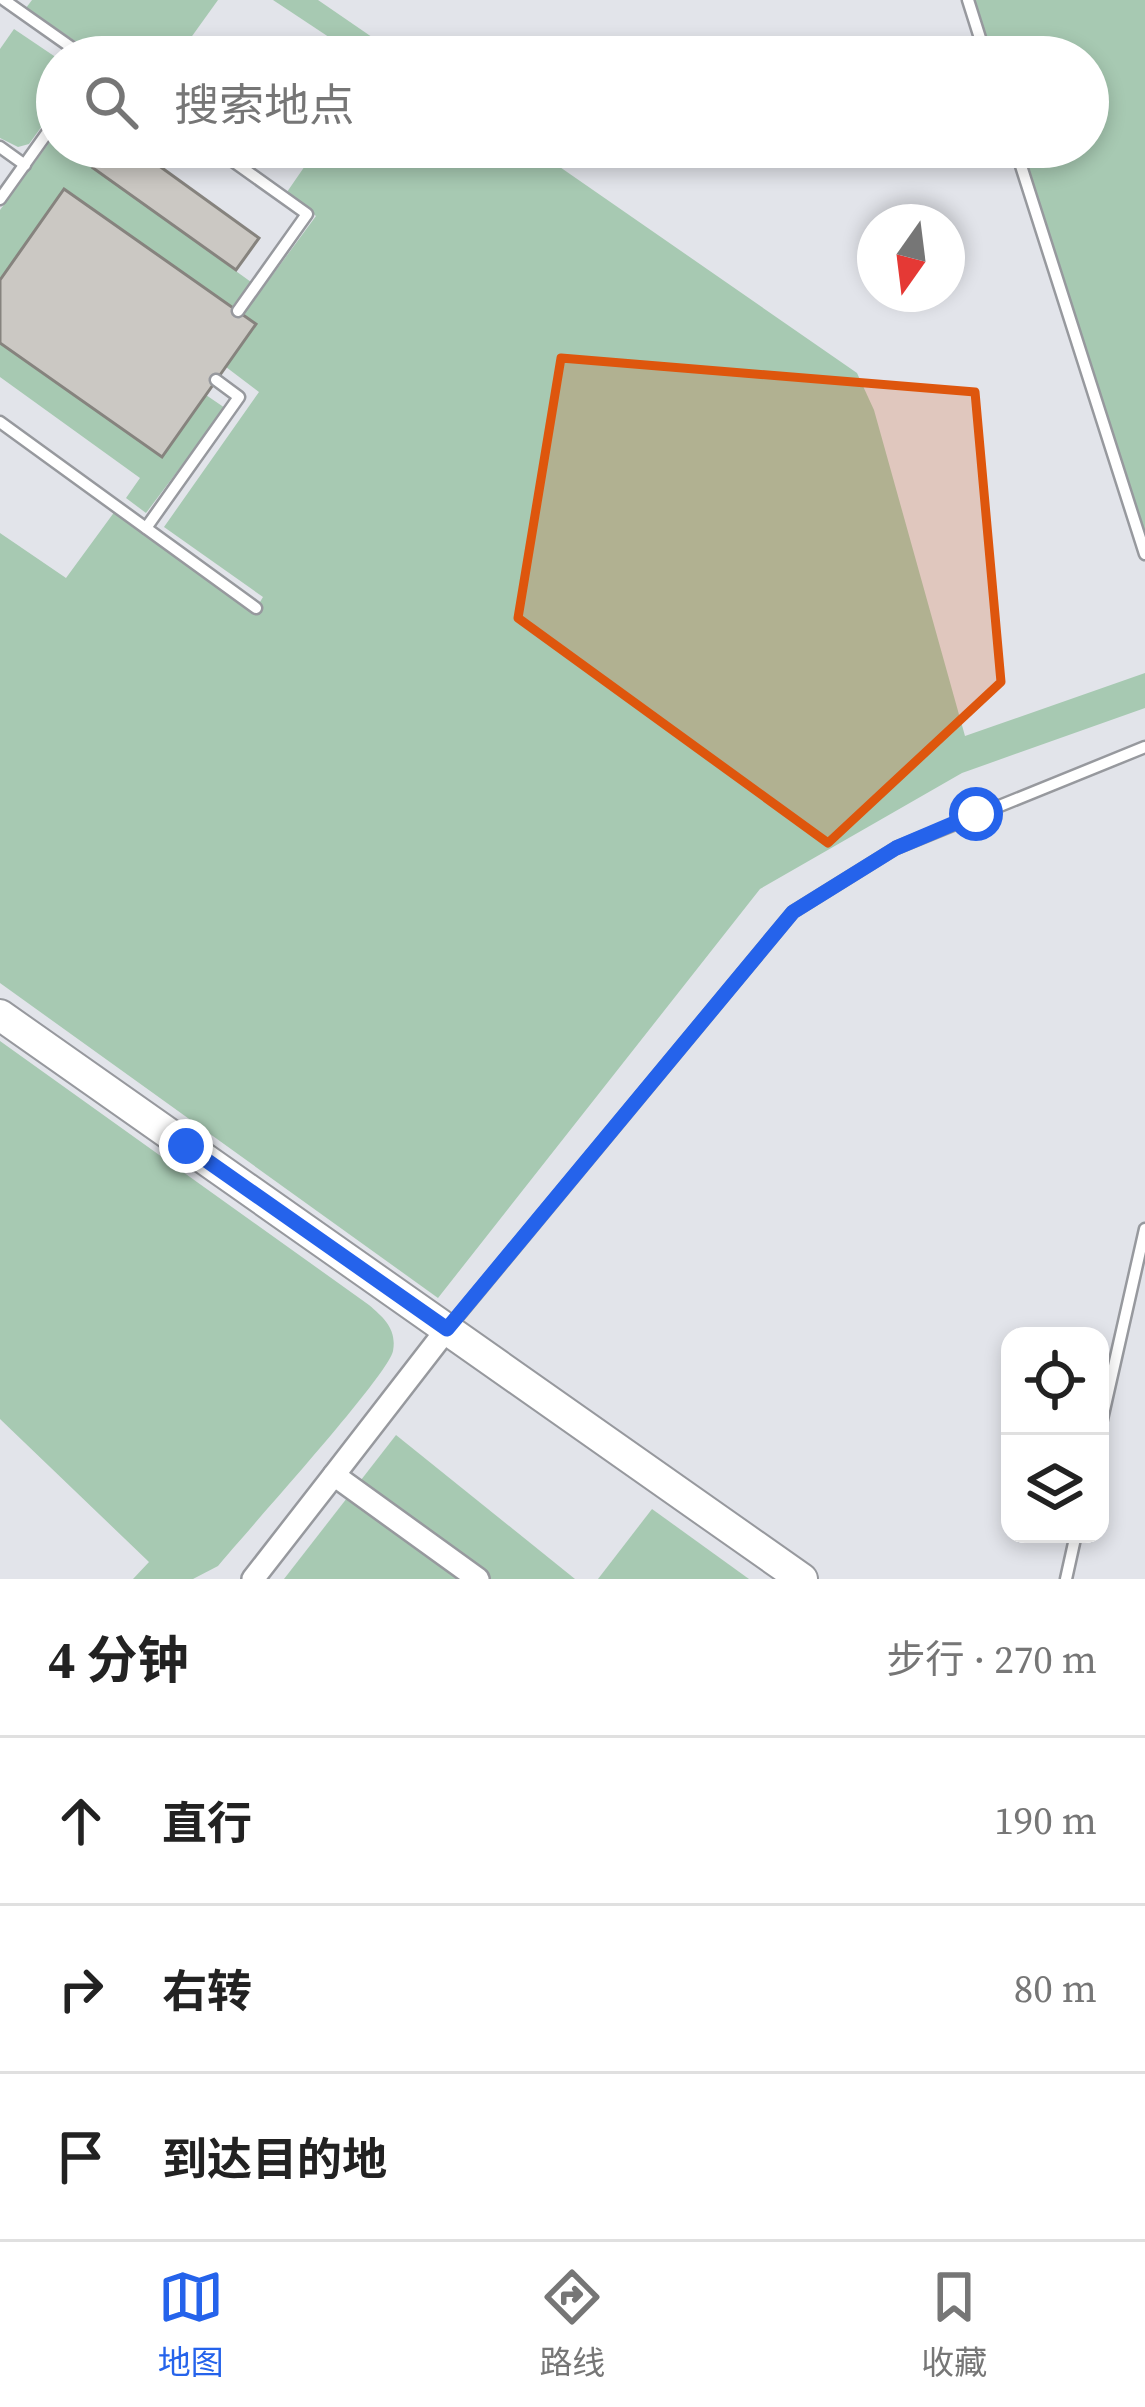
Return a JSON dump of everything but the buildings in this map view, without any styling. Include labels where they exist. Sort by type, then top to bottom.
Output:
[{"type":"street","points":[[0,1015],[802,1579]]},
{"type":"street","points":[[253,1579],[447,1329]]},
{"type":"street","points":[[334,1475],[478,1579]]},
{"type":"lane","points":[[4,0],[55,36]]},
{"type":"lane","points":[[968,0],[979,36]]},
{"type":"lane","points":[[0,147],[25,165]]},
{"type":"lane","points":[[0,199],[36,149]]},
{"type":"lane","points":[[238,311],[307,214],[242,168]]},
{"type":"lane","points":[[1022,168],[1145,554]]},
{"type":"lane","points":[[146,527],[239,397],[217,380]]},
{"type":"lane","points":[[0,422],[256,608]]},
{"type":"lane","points":[[447,1329],[793,912],[896,848],[1145,747]]},
{"type":"lane","points":[[1109,1388],[1145,1229]]},
{"type":"lane","points":[[1066,1579],[1074,1543]]},
{"type":"highlighted area","points":[[561,358],[975,392],[1001,682],[828,843],[518,618]]},
{"type":"green space","points":[[32,0],[218,0],[192,36],[68,36],[26,8]]},
{"type":"green space","points":[[273,0],[318,0],[370,36],[327,36]]},
{"type":"green space","points":[[968,0],[1145,0],[1145,554],[1022,168],[1109,168],[1109,36],[979,36]]},
{"type":"green space","points":[[14,29],[36,44],[36,134],[29,144],[18,147],[0,138],[0,49]]},
{"type":"green space","points":[[36,161],[36,168],[93,168],[251,282],[232,307],[64,189],[0,280],[0,210]]},
{"type":"green space","points":[[304,168],[561,168],[857,373],[874,410],[965,736],[1145,673],[1145,708],[962,773],[760,889],[438,1298],[0,983],[0,533],[66,578],[118,507],[257,607],[263,597],[164,527],[259,392],[226,367],[256,324],[243,315],[316,216],[287,192]]},
{"type":"green space","points":[[0,343],[162,457],[206,395],[225,408],[146,513],[126,498],[140,478],[0,377]]},
{"type":"green space","points":[[0,1041],[369,1305],[391,1330],[393,1351],[367,1390],[218,1566],[193,1579],[133,1579],[149,1562],[0,1419]]},
{"type":"green space","points":[[396,1435],[575,1579],[284,1579]]},
{"type":"green space","points":[[652,1509],[749,1579],[598,1579]]},
{"type":"route","points":[[186,1146],[447,1329],[793,912],[896,848],[976,814]]}]
